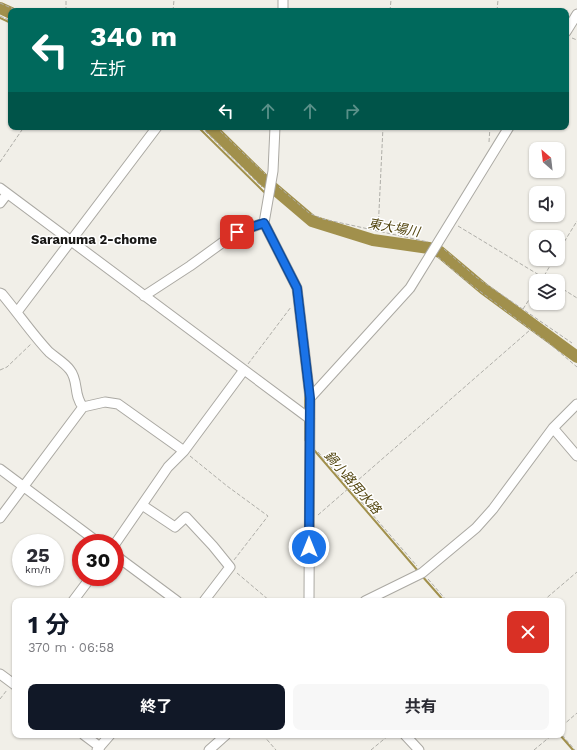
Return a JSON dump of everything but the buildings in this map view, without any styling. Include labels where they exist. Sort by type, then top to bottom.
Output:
[{"type":"street","points":[[569,27],[577,14]]},
{"type":"street","points":[[17,312],[155,130]]},
{"type":"street","points":[[276,130],[271,181],[264,223],[297,288],[310,398],[309,598]]},
{"type":"street","points":[[310,398],[410,288],[506,130]]},
{"type":"street","points":[[0,203],[3,191],[310,419]]},
{"type":"street","points":[[144,296],[190,266],[237,232],[264,223]]},
{"type":"street","points":[[0,293],[50,352],[70,368],[75,377],[76,394],[83,407]]},
{"type":"street","points":[[122,534],[168,467],[184,451],[244,370]]},
{"type":"street","points":[[0,518],[83,407],[105,402],[118,404],[184,451]]},
{"type":"street","points":[[381,597],[422,573],[476,528],[493,509],[553,428],[577,404]]},
{"type":"street","points":[[553,428],[577,456]]},
{"type":"street","points":[[0,469],[87,534]]},
{"type":"street","points":[[142,505],[175,527],[186,517],[230,567],[206,598]]},
{"type":"street","points":[[124,562],[173,598]]},
{"type":"street","points":[[75,598],[84,586]]},
{"type":"street","points":[[0,674],[12,681]]},
{"type":"street","points":[[87,738],[99,748],[107,738]]},
{"type":"street","points":[[209,750],[223,738]]},
{"type":"street","points":[[408,738],[419,750]]},
{"type":"path","points":[[0,3],[11,8]]},
{"type":"path","points":[[0,162],[22,130]]},
{"type":"path","points":[[204,130],[269,193]]},
{"type":"path","points":[[219,130],[271,181],[309,213],[323,219],[437,245],[448,252],[476,277],[572,343]]},
{"type":"path","points":[[378,232],[383,130]]},
{"type":"path","points":[[565,241],[577,221]]},
{"type":"path","points":[[451,222],[538,274]]},
{"type":"path","points":[[432,254],[441,259],[491,301],[550,344],[577,367]]},
{"type":"path","points":[[565,290],[577,298]]},
{"type":"path","points":[[244,370],[298,297]]},
{"type":"path","points":[[523,310],[529,300]]},
{"type":"path","points":[[309,520],[318,515],[530,330]]},
{"type":"path","points":[[0,370],[6,367],[37,338]]},
{"type":"path","points":[[310,442],[444,598]]},
{"type":"path","points":[[184,451],[227,486],[268,516],[230,567],[266,598]]},
{"type":"path","points":[[547,598],[577,572]]},
{"type":"path","points":[[0,699],[12,684]]},
{"type":"path","points":[[565,723],[577,713]]},
{"type":"path","points":[[266,738],[276,750]]},
{"type":"path","points":[[371,750],[385,738]]},
{"type":"path","points":[[534,750],[548,738]]},
{"type":"path","points":[[565,738],[575,750]]},
{"type":"waterway","name":"東大場川","points":[[0,8],[8,12]]},
{"type":"waterway","name":"鍋小路用水路","points":[[0,18],[8,22]]},
{"type":"waterway","name":"鍋小路用水路","points":[[201,130],[265,193]]},
{"type":"waterway","name":"東大場川","points":[[213,130],[265,181],[312,221],[373,240],[429,248],[440,252],[484,289],[577,357]]},
{"type":"waterway","name":"鍋小路用水路","points":[[305,395],[305,411]]},
{"type":"waterway","name":"鍋小路用水路","points":[[305,419],[305,440],[307,442]]},
{"type":"waterway","name":"鍋小路用水路","points":[[314,450],[418,571]]},
{"type":"waterway","name":"鍋小路用水路","points":[[422,576],[441,598]]},
{"type":"waterway","name":"鍋小路用水路","points":[[563,738],[573,750]]},
{"type":"district","name":"Saranuma 2-chome","points":[[94,239]]},
{"type":"route","points":[[237,232],[264,223],[297,288],[310,398],[309,547]]}]
